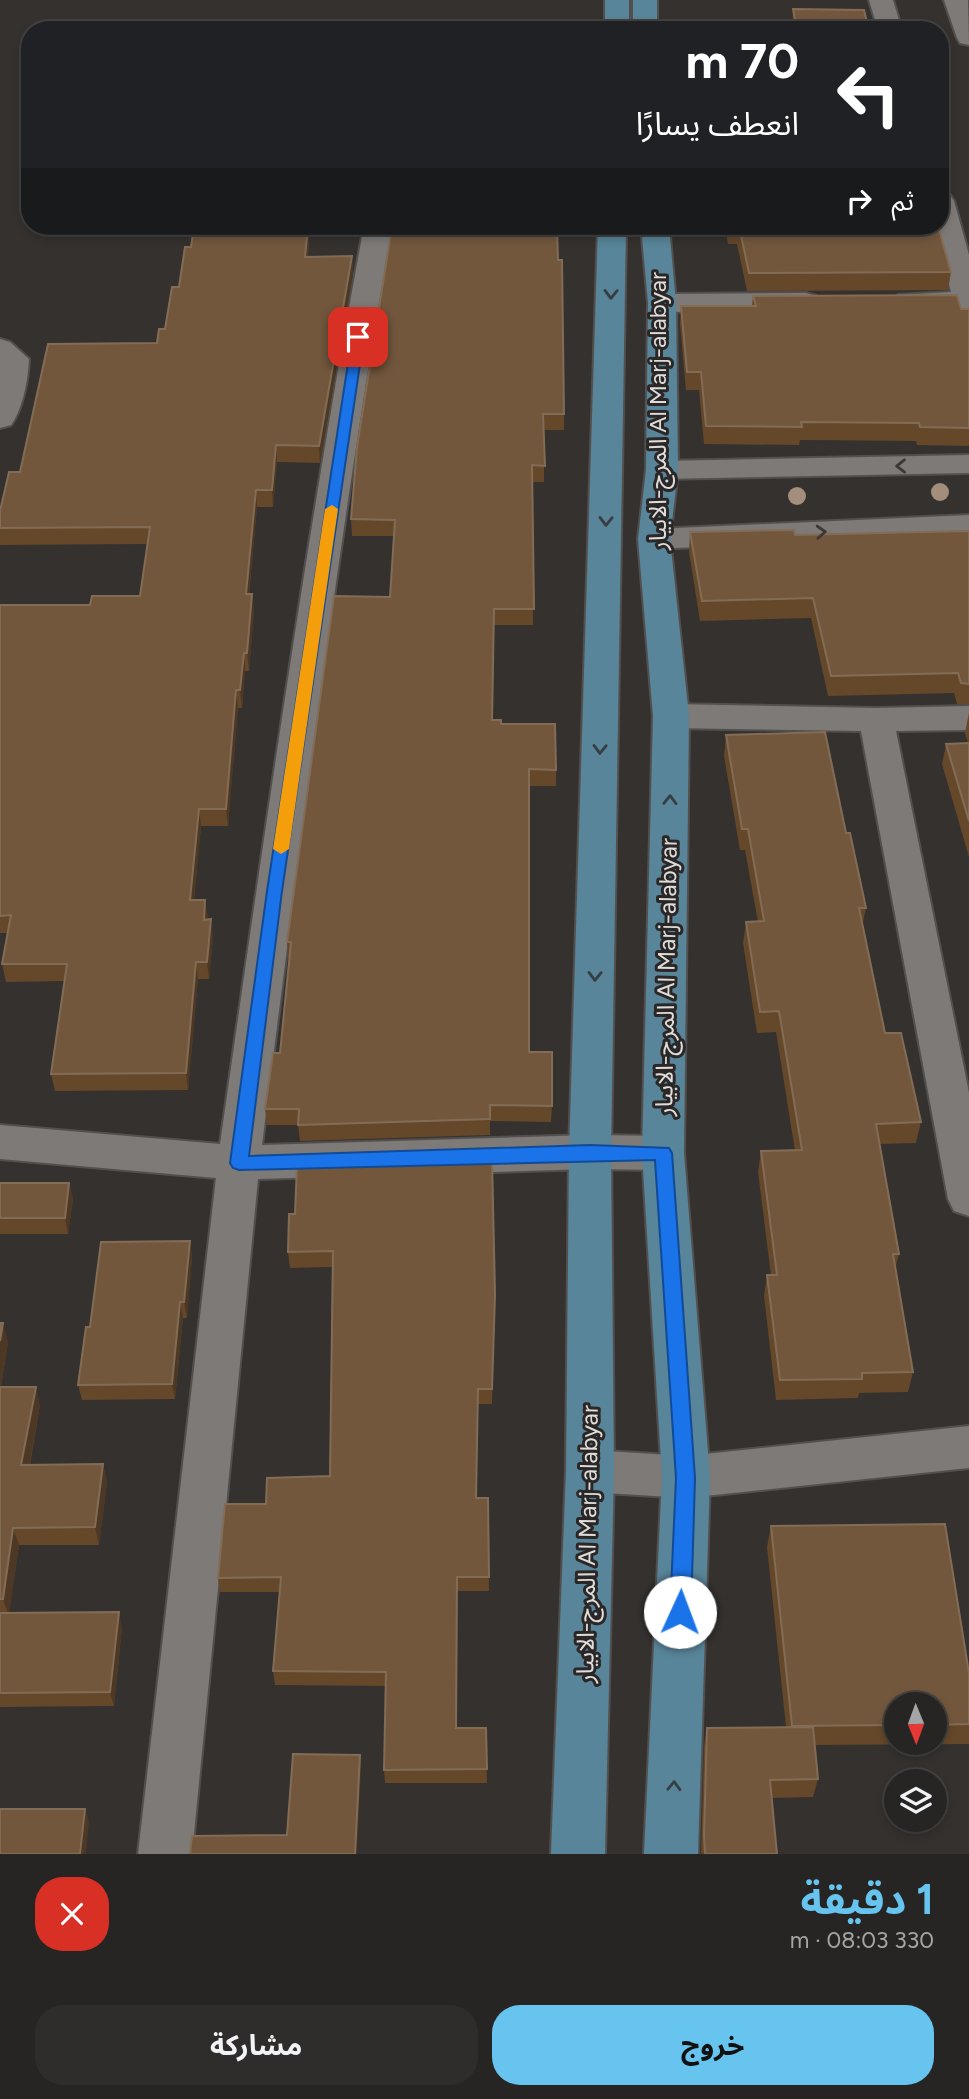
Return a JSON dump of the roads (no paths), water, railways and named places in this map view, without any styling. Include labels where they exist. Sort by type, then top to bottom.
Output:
[{"type":"main road","points":[[617,0],[617,21]]},
{"type":"main road","points":[[645,0],[645,21]]},
{"type":"main road","name":"المرج-الابيار Al Marj-alabyar","points":[[578,1854],[590,1471],[590,1152],[612,235]]},
{"type":"main road","name":"المرج-الابيار Al Marj-alabyar","points":[[656,235],[662,303],[662,470],[654,539],[671,716],[663,1153],[686,1478],[671,1854]]},
{"type":"street","points":[[881,0],[887,21]]},
{"type":"street","points":[[956,0],[969,38]]},
{"type":"street","points":[[884,301],[968,301],[949,233]]},
{"type":"street","points":[[165,1854],[239,1163],[281,851],[353,364],[376,235]]},
{"type":"street","points":[[662,303],[829,302]]},
{"type":"street","points":[[0,348],[14,359],[13,377],[0,419]]},
{"type":"street","points":[[662,470],[969,464]]},
{"type":"street","points":[[654,539],[969,525]]},
{"type":"street","points":[[671,716],[876,720],[969,718]]},
{"type":"street","points":[[876,720],[969,1199]]},
{"type":"street","points":[[0,1142],[239,1163],[590,1152],[663,1153]]},
{"type":"street","points":[[590,1471],[686,1478],[969,1447]]}]
